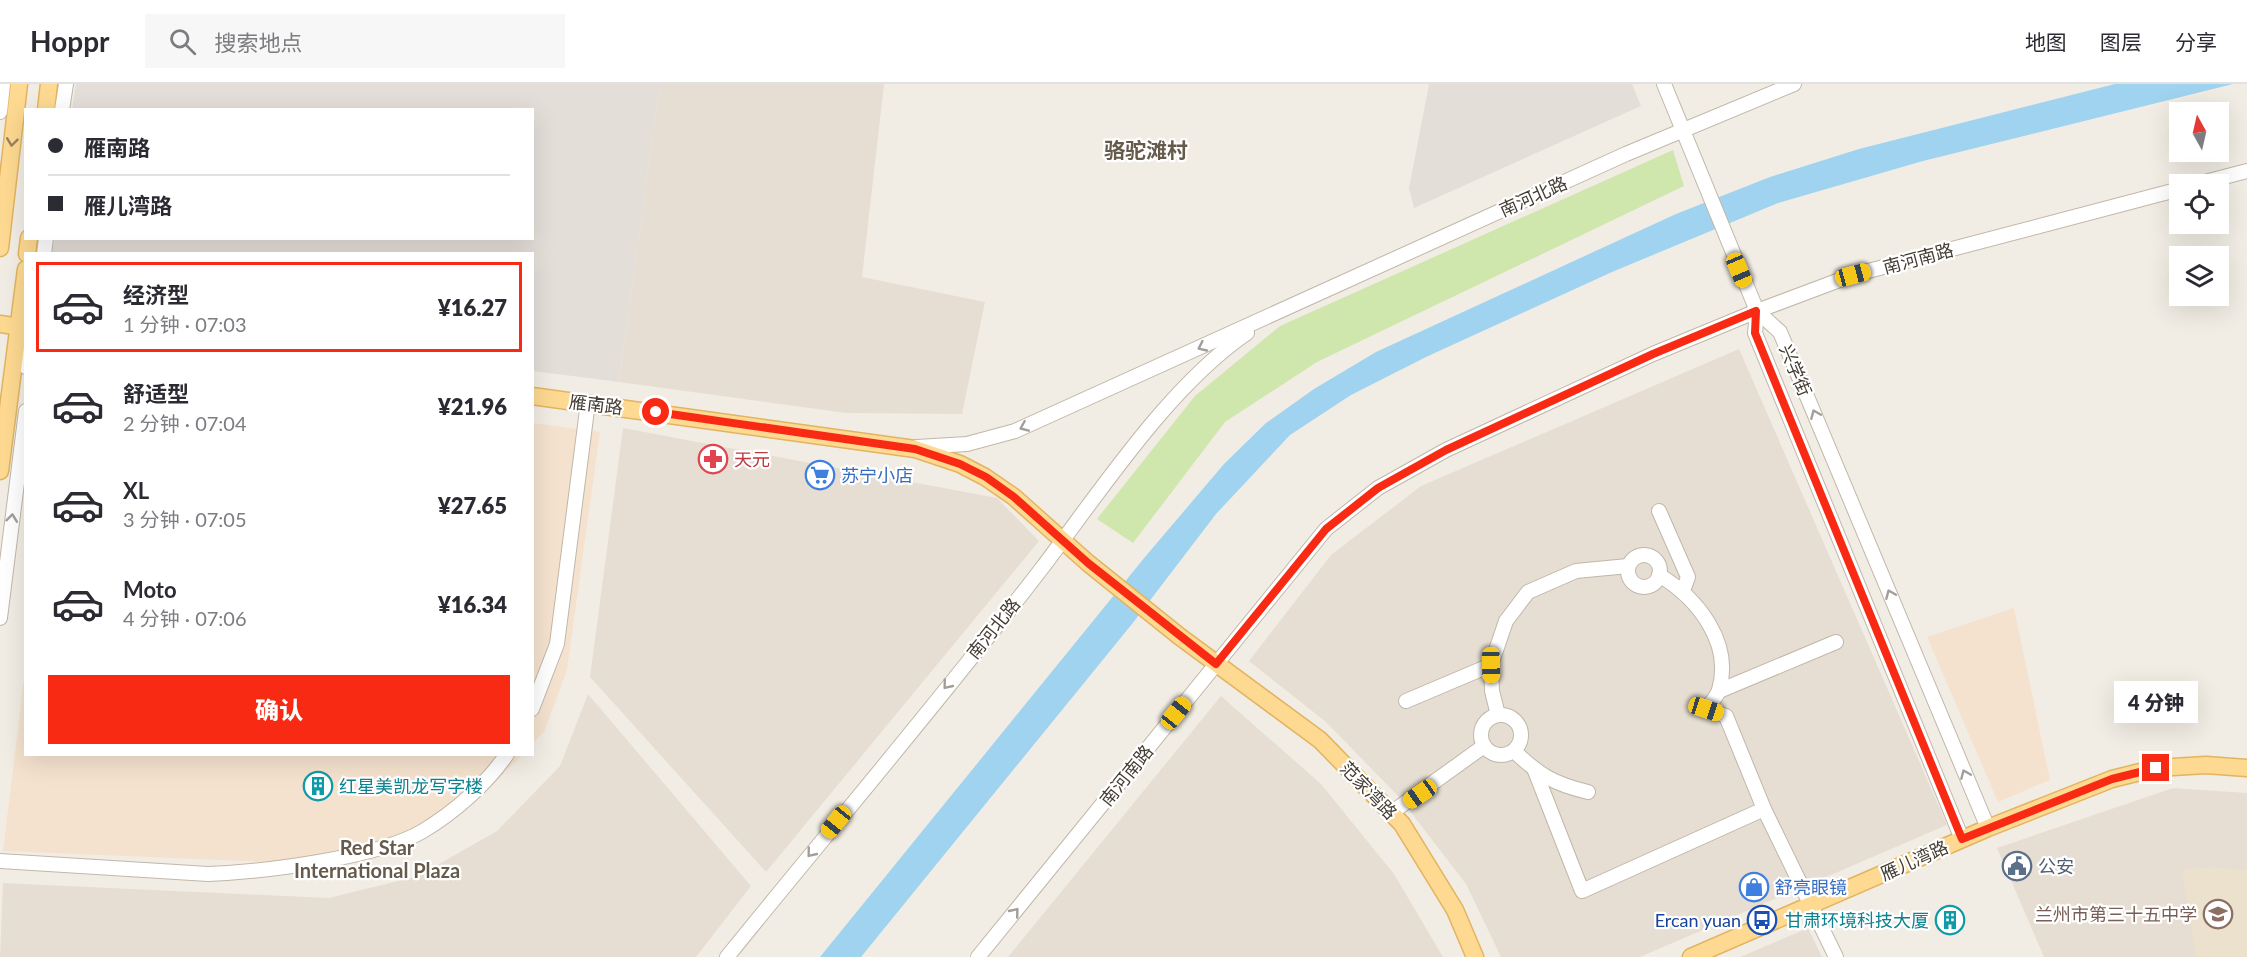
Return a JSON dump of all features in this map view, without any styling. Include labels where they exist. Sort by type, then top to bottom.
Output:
[{"type":"main road","points":[[0,248],[19,84]]},
{"type":"main road","points":[[46,108],[49,84]]},
{"type":"main road","points":[[0,471],[22,328],[24,298]]},
{"type":"main road","points":[[0,324],[22,328]]},
{"type":"main road","name":"雁南路","points":[[534,396],[903,447],[934,455],[986,477],[1014,497],[1088,563],[1179,636]]},
{"type":"main road","name":"范家湾路","points":[[1179,636],[1320,740],[1402,824],[1455,910],[1475,957]]},
{"type":"main road","name":"雁儿湾路","points":[[1691,957],[1988,828],[2112,779],[2156,768],[2206,765],[2247,768]]},
{"type":"street","points":[[0,112],[3,84]]},
{"type":"street","points":[[62,108],[66,84]]},
{"type":"street","points":[[1664,84],[1756,311]]},
{"type":"street","name":"南河北路","points":[[903,447],[967,444],[1015,431],[1275,314],[1361,272],[1682,130],[1794,84]]},
{"type":"street","points":[[2229,176],[2247,171]]},
{"type":"street","name":"南河南路","points":[[978,957],[1326,529],[1378,488],[1446,450],[1653,354],[1756,311],[1853,275],[2169,192]]},
{"type":"street","name":"兴学街","points":[[1756,311],[1780,332],[1988,828]]},
{"type":"street","name":"兴学街","points":[[1756,311],[1755,333],[1962,839]]},
{"type":"street","name":"南河北路","points":[[727,957],[1179,393],[1242,336],[1275,314]]},
{"type":"street","points":[[22,328],[24,348]]},
{"type":"street","points":[[534,704],[557,644],[588,402]]},
{"type":"street","points":[[0,618],[24,427]]},
{"type":"street","points":[[1659,511],[1688,577],[1683,591]]},
{"type":"street","points":[[1648,555],[1659,565],[1659,575],[1653,584],[1639,586],[1628,576],[1628,566],[1634,558],[1648,555]]},
{"type":"street","points":[[1498,715],[1492,692],[1491,665],[1506,621],[1528,591],[1576,571],[1628,566]]},
{"type":"street","points":[[1659,575],[1683,591],[1700,608],[1714,633],[1721,662],[1719,691]]},
{"type":"street","points":[[1836,642],[1719,691],[1706,709],[1725,716],[1764,809],[1836,957]]},
{"type":"street","points":[[1406,701],[1491,665]]},
{"type":"street","points":[[1498,715],[1509,717],[1518,724],[1521,735],[1514,750],[1498,755],[1484,746],[1481,735],[1484,724],[1498,715]]},
{"type":"street","points":[[1391,813],[1484,746]]},
{"type":"street","points":[[1514,750],[1535,771],[1560,785],[1588,792]]},
{"type":"street","points":[[0,861],[208,874],[239,873],[340,856],[385,846],[422,832],[469,796],[505,756]]},
{"type":"street","points":[[1535,771],[1582,891],[1764,809]]},
{"type":"shaded area","points":[[76,84],[660,84],[619,382],[534,371],[534,252],[52,252],[55,240],[534,240],[534,108],[72,108]]},
{"type":"shaded area","points":[[660,84],[884,84],[862,277],[985,302],[962,414],[846,413],[619,382]]},
{"type":"shaded area","points":[[1429,84],[1632,84],[1641,106],[1414,208],[1409,188]]},
{"type":"shaded area","points":[[1739,349],[1947,825],[1640,957],[1501,957],[1466,884],[1399,797],[1326,722],[1249,661],[1331,555],[1421,486]]},
{"type":"shaded area","points":[[534,423],[600,432],[567,670],[544,732],[534,742]]},
{"type":"shaded area","points":[[623,428],[997,498],[1039,541],[766,872],[590,677]]},
{"type":"shaded area","points":[[2014,608],[2050,780],[1998,802],[1927,637]]},
{"type":"shaded area","points":[[24,679],[24,756],[521,756],[481,797],[401,842],[313,864],[3,851]]},
{"type":"shaded area","points":[[588,694],[751,886],[696,957],[0,957],[3,883],[329,898],[418,876],[497,831],[560,766]]},
{"type":"shaded area","points":[[1221,696],[1321,784],[1394,874],[1443,957],[1008,957]]},
{"type":"shaded area","points":[[2173,788],[2247,793],[2247,957],[2044,957],[1997,848]]},
{"type":"shaded area","name":"兰州市第三十五中学","points":[[2210,867],[2247,871],[2247,957],[2196,957],[2182,870]]},
{"type":"shaded area","points":[[1808,928],[1822,957],[1740,957]]},
{"type":"green space","points":[[1673,150],[1684,186],[1317,362],[1225,422],[1133,543],[1097,519],[1195,396],[1280,326]]},
{"type":"water","points":[[2115,84],[2233,84],[1923,161],[1778,203],[1612,272],[1426,357],[1351,395],[1290,435],[1216,514],[1132,624],[861,957],[820,957],[1145,557],[1224,464],[1266,423],[1314,389],[1376,352],[1676,214],[1770,177],[1859,149]]},
{"type":"place","name":"天元","points":[[713,459]]},
{"type":"place","name":"苏宁小店","points":[[820,475]]},
{"type":"place","name":"红星美凯龙写字楼","points":[[318,786]]},
{"type":"place","name":"公安","points":[[2017,866]]},
{"type":"place","name":"舒亮眼镜","points":[[1754,887]]},
{"type":"place","name":"兰州市第三十五中学","points":[[2218,914]]},
{"type":"place","name":"Ercan yuan","points":[[1762,920]]},
{"type":"place","name":"甘肃环境科技大厦","points":[[1950,920]]},
{"type":"district","name":"骆驼滩村","points":[[1146,149]]},
{"type":"district","name":"Red Star International Plaza","points":[[377,858]]},
{"type":"route","points":[[656,412],[915,449],[960,464],[986,477],[1014,497],[1088,563],[1216,664],[1326,529],[1378,488],[1446,450],[1653,354],[1756,311],[1755,333],[1962,839],[2112,779],[2156,768]]}]
